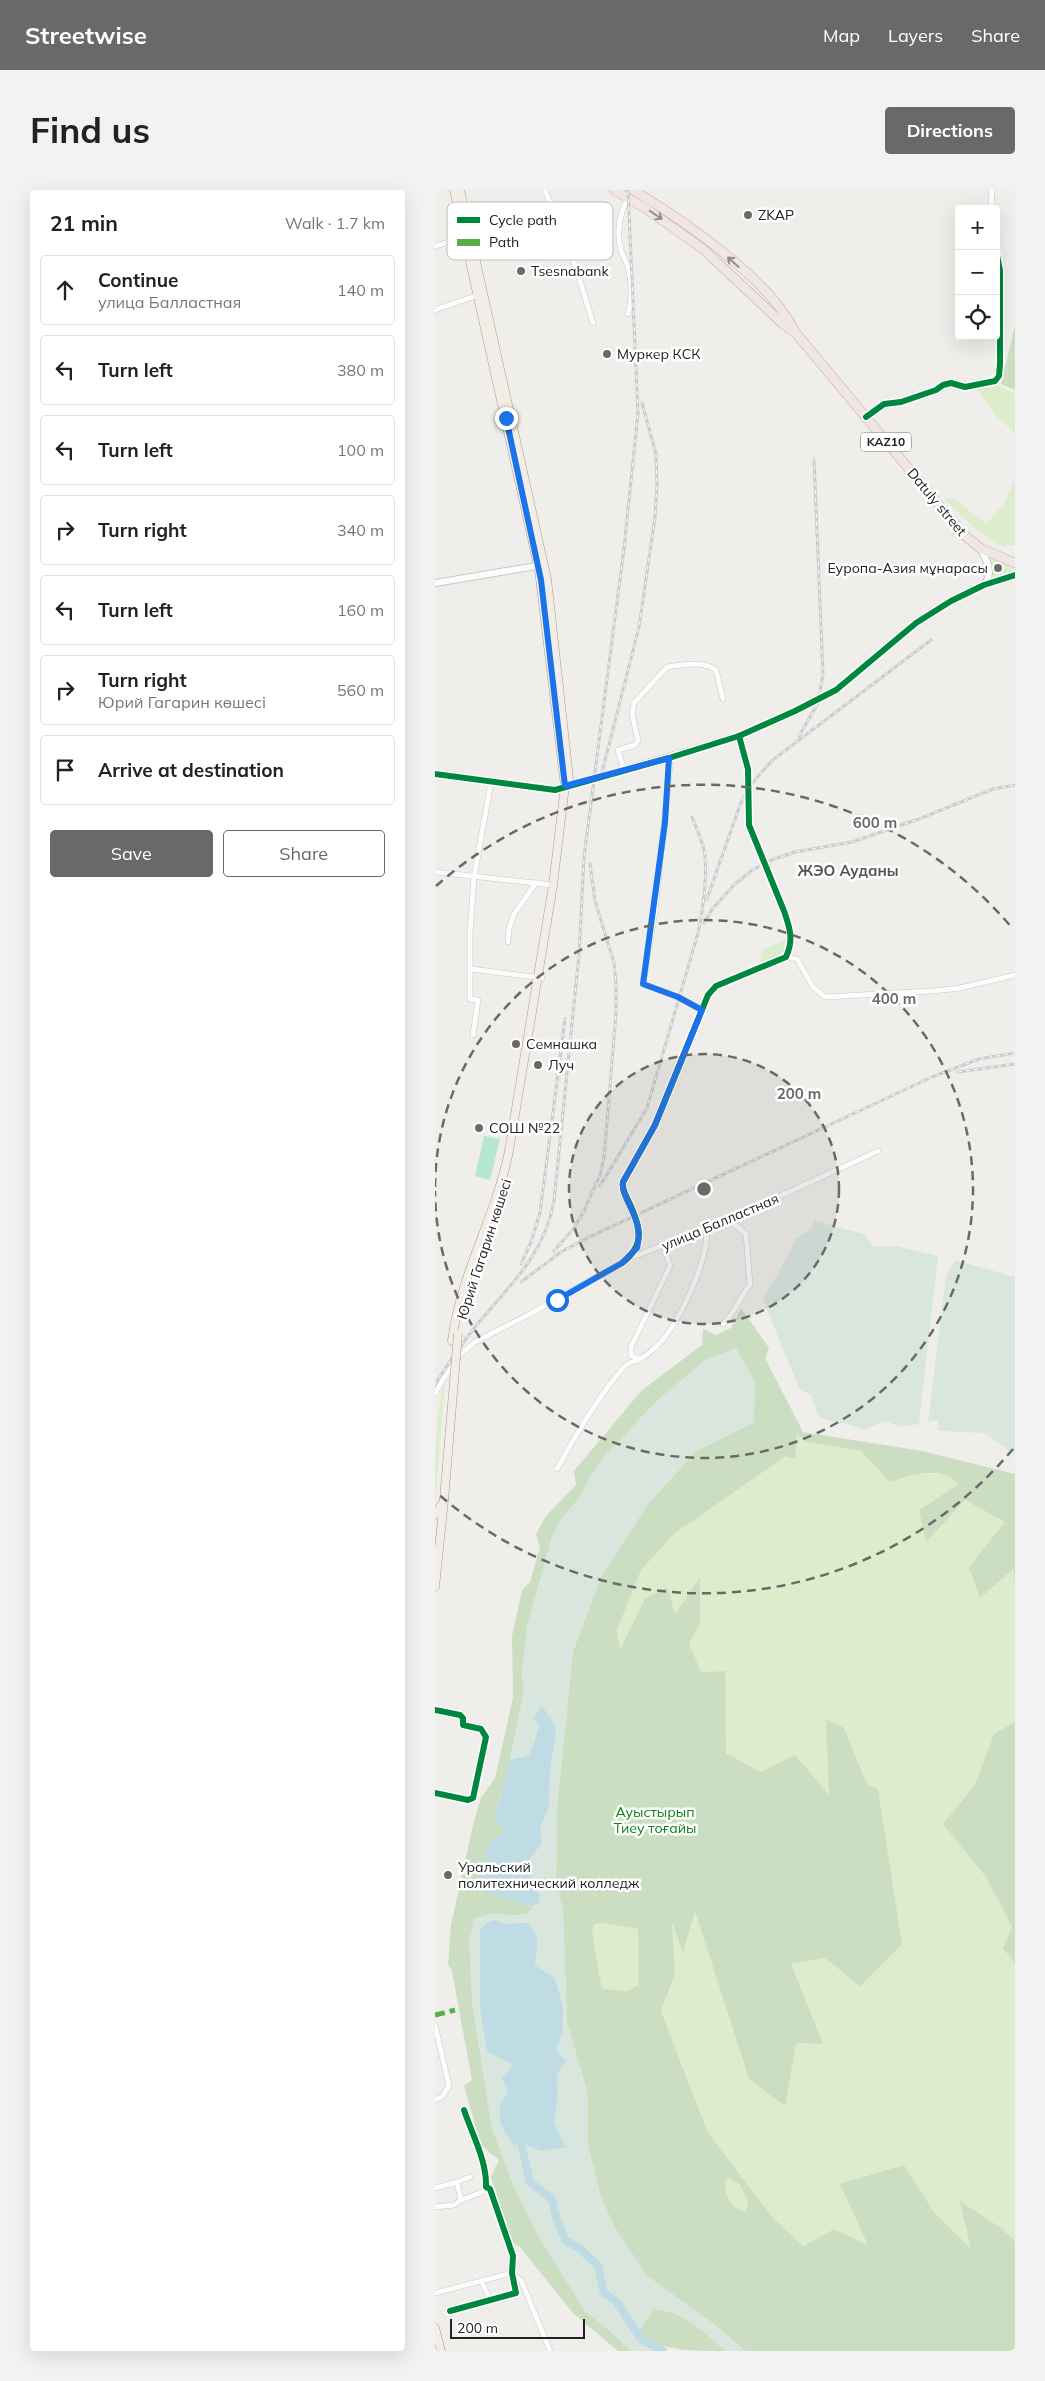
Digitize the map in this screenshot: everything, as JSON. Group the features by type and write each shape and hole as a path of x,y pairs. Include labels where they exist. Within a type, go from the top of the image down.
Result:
{"highway":[{"name":"Datuly street","path":"614,190 631,194 713,244 768,296 789,319 795,332 965,535 980,548 1015,563"},
{"name":"Datuly street","path":"631,194 703,249 783,324 795,332"},
{"path":"761,303 768,296"}],"main road":[{"name":"Юрий Гагарин көшесі","path":"453,190 457,202"},
{"name":"Юрий Гагарин көшесі","path":"471,260 541,565"},
{"name":"Юрий Гагарин көшесі","path":"444,1500 453,1341 460,1296 504,1175 539,978 568,786 541,565 472,260"},
{"name":"Юрий Гагарин көшесі","path":"444,1500 458,1334 464,1299 509,1177 568,786"},
{"path":"435,1515 444,1500"},
{"path":"435,1585 437,1540 444,1500"},
{"path":"435,2328 441,2351"}],"street":[{"path":"545,190 550,202"},
{"path":"991,205 992,190"},
{"path":"628,314 631,292 629,272 621,250 620,232 621,209 631,194"},
{"path":"573,260 593,323"},
{"path":"435,310 478,295"},
{"path":"865,417 884,404 901,402 937,390 943,385 951,384 965,387 995,381 999,376 1000,295"},
{"path":"980,548 989,570 987,581 984,585"},
{"path":"435,583 541,565"},
{"path":"435,774 555,790 739,736 789,714 836,690 916,623 951,600 984,585 1015,575"},
{"path":"624,770 618,750 635,745 638,740 632,714 634,703 667,667 703,664 709,666 716,670 723,699"},
{"path":"739,736 748,770 749,825 789,925 791,942 786,957"},
{"path":"669,758 665,822 643,984 678,997 702,1010"},
{"path":"473,1035 478,1000 470,999 470,933 474,877 491,782"},
{"path":"435,872 553,885"},
{"path":"508,942 509,929 514,914 536,883"},
{"path":"622,1263 637,1248 639,1233 636,1218 624,1191 623,1182 655,1125 708,995 716,986 786,957 797,959 813,987 825,997 836,998 960,988 1015,975"},
{"path":"471,969 539,978"},
{"name":"улица Балластная","path":"435,1394 461,1354 482,1338 528,1315 639,1253 664,1246 732,1218 878,1150"},
{"path":"723,1324 731,1318 743,1292 750,1285 745,1234 734,1224 732,1218"},
{"path":"557,1469 598,1399 625,1365 640,1359 659,1344 674,1325 683,1308 704,1255 707,1238 705,1228"},
{"path":"640,1359 631,1356 631,1347 670,1266 664,1246"},
{"path":"435,1710 457,1713 463,1718 463,1725 481,1729 486,1738 473,1798 470,1800 435,1793"},
{"path":"435,2026 449,2086 442,2097 435,2100"},
{"path":"450,2310 516,2293 512,2275 513,2256 490,2189 486,2187 482,2161 464,2110"},
{"path":"435,2188 470,2177"},
{"path":"457,2182 461,2200"},
{"path":"435,2207 454,2204 490,2189"},
{"path":"435,2294 481,2281 512,2275 521,2280 550,2351"},
{"path":"481,2281 489,2295 487,2302"}],"green space":[{"path":"1015,325 1015,390 1001,384"},
{"path":"994,383 1015,394 1015,433 996,416 977,389"},
{"path":"1015,480 1015,545 1000,546 974,527 944,498 954,499 986,524 1004,504"},
{"path":"989,557 1015,566 1015,571 993,578"},
{"path":"788,939 783,955 760,964 762,950"},
{"path":"484,1136 500,1139 490,1180 475,1176"},
{"name":"Ауыстырып Тиеу тоғайы","path":"741,1308 769,1348 765,1358 803,1432 922,1451 1015,1474 1015,1586 1013,1569 980,1598 969,1567 1005,1522 965,1500 926,1542 919,1510 959,1484 952,1478 935,1473 926,1473 890,1482 861,1451 807,1442 797,1434 795,1459 786,1456 674,1534 641,1570 617,1630 620,1650 645,1599 667,1587 675,1614 700,1577 700,1624 689,1643 701,1672 725,1671 726,1753 761,1772 795,1755 829,1795 826,1719 844,1728 867,1784 878,1789 902,1944 860,1986 825,1958 791,1964 823,2044 796,2043 785,2106 749,2079 695,1911 683,1953 672,1922 675,1974 661,2011 708,2133 774,2219 803,2246 834,2229 868,2245 840,2184 904,2165 934,2212 971,2249 960,2201 1001,2228 1015,2241 1015,2351 745,2351 715,2325 647,2276 615,2228 601,2198 588,2145 588,2095 567,2022 563,1910 556,1883 557,1807 573,1651 601,1577 647,1505 696,1451 754,1422 707,1359 657,1401 604,1457 590,1477 581,1496 562,1518 552,1537 527,1627 522,1673 524,1692 510,1760 495,1815 504,1832 519,1902 529,1907 534,1906 528,1914 510,1916 494,1913 472,2002 492,2128 515,2189 540,2238 585,2311 617,2337 630,2351 618,2351 573,2313 519,2246 511,2243 491,2177 499,2160 481,2145 464,2086 472,2080 452,1971 448,1965 451,1925 474,1821 481,1798 495,1778 513,1698 512,1636 522,1590 530,1582 540,1547 536,1534 546,1516 576,1485 574,1471 641,1391 702,1345 703,1329 716,1335 731,1328","holes":["602,1923 638,1929 639,1985 628,1991 602,1989 592,1933 594,1924","728,2177 740,2185 748,2202 745,2212 735,2207 729,2200 725,2181"]},
{"path":"445,1382 435,1502 437,1422"},
{"path":"797,1434 807,1442 861,1451 890,1482 918,1474 947,1474 959,1484 919,1510 965,1500 1006,1523 1015,1586 1015,1722 994,1734 975,1785 943,1824 986,1877 1012,1927 1003,1948 1015,1964 1015,2241 1001,2228 961,2202 971,2249 934,2212 903,2165 869,2245 834,2229 803,2246 774,2219 708,2133 661,2011 675,1974 672,1920 683,1952 695,1909 749,2079 796,2043 823,2044 791,1964 902,1944 878,1789 867,1784 844,1728 826,1720 830,1796 761,1772 725,1752 725,1671 701,1672 689,1643 700,1624 699,1578 674,1615 620,1651 617,1630 641,1570 674,1534 786,1456"},
{"path":"1015,1722 1015,1964 1003,1948 1012,1927 986,1877 943,1824 975,1785 994,1734"},
{"path":"602,1923 638,1929 639,1986 628,1991 602,1989 592,1933 594,1924"},
{"path":"729,2176 740,2185 748,2202 745,2212 735,2207 727,2196 724,2181"},
{"path":"654,2309 684,2318 726,2351 677,2349 665,2347 645,2339 637,2333"}],"shaded area":[{"path":"815,1221 864,1234 874,1247 896,1246 938,1256 919,1424 901,1427 885,1421 863,1430 851,1425 830,1421 818,1416 811,1395 800,1390 763,1300 790,1252 795,1239 810,1230"},
{"path":"955,1260 1015,1277 1015,1455 985,1433 939,1431 937,1420 928,1422 946,1276"},
{"path":"736,1348 755,1382 754,1422 696,1451 647,1505 601,1577 573,1650 557,1807 556,1883 563,1910 567,2022 588,2095 588,2145 601,2198 615,2228 647,2276 715,2325 745,2351 726,2351 702,2330 684,2318 654,2309 637,2333 642,2340 658,2351 630,2351 617,2337 585,2311 540,2238 515,2189 492,2128 472,2002 469,1942 474,1918 494,1913 510,1916 528,1914 538,1904 532,1887 530,1859 542,1843 540,1828 549,1806 550,1769 556,1734 542,1707 533,1718 539,1726 530,1755 510,1760 524,1692 522,1673 527,1627 552,1537 562,1518 581,1496 590,1477 604,1457 657,1401 707,1359","holes":["495,1920 538,1944 535,1965 555,1978 562,2034 556,2050 558,2095 554,2123 566,2146 541,2151 521,2143 508,2093 513,2065 480,2009 480,1930 487,1923"]}],"water":[{"path":"542,1706 554,1723 556,1734 550,1769 549,1806 540,1828 542,1843 530,1859 532,1887 540,1895 538,1904 530,1907 485,1892 479,1879 490,1841 504,1832 495,1816 510,1760 530,1755 539,1726 533,1718"},
{"path":"495,1920 504,1924 528,1923 537,1938 535,1965 555,1978 563,2008 562,2034 556,2050 566,2061 557,2074 558,2095 554,2123 566,2147 541,2151 521,2143 514,2145 502,2126 499,2113 500,2106 508,2093 502,2078 513,2065 487,2051 480,2009 480,1929 487,1923"}],"waterway":[{"path":"521,2143 530,2182 552,2199 565,2240 578,2247 598,2266 604,2293 616,2301 642,2340 663,2351"}],"railway":[{"path":"435,1385 467,1337 515,1281 535,1253 543,1237 554,1201 579,955 584,857 624,548 638,413 628,190"},
{"path":"600,780 639,627 655,517 657,487 656,454 642,403"},
{"path":"799,736 818,703 823,674 814,460"},
{"path":"707,899 740,805 759,775 774,759 931,640"},
{"path":"704,923 713,908 735,884 751,871 771,860 795,852 852,842 919,819 993,789 1015,785"},
{"path":"600,1186 647,1108 698,933 703,901 705,855 692,817"},
{"path":"582,1215 600,1175 604,1158 616,1014 614,963 595,901 590,864"},
{"path":"521,1264 531,1242 540,1213 565,1019"},
{"path":"521,1282 561,1252 587,1238 932,1077 979,1059 1015,1053"},
{"path":"958,1072 1015,1064"},
{"path":"554,1251 574,1228 585,1209"}],"marked path":[{"path":"435,2015 455,2010"}],"cycle path":[{"path":"866,417 884,404 901,402 936,390 943,385 951,383 965,387 995,381 999,376 1000,364 1000,295"},
{"path":"435,774 555,790 739,736 836,690 916,623 951,601 984,585 1015,575"},
{"path":"622,1263 635,1249 639,1234 636,1218 624,1191 623,1182 655,1125 708,995 716,986 786,957 790,945 790,934 786,917 749,825 748,769 739,736"},
{"path":"435,1710 460,1715 463,1718 463,1725 481,1729 486,1737 473,1798 468,1800 435,1793"},
{"path":"450,2311 516,2293 512,2273 513,2256 490,2189 486,2187 482,2158 464,2110"}],"place":[{"name":"ZKAP","path":"748,215"},
{"name":"Tsesnabank","path":"521,271"},
{"name":"Муркер КСК","path":"607,354"},
{"name":"Еуропа-Азия мұнарасы","path":"998,568"},
{"name":"Семнашка","path":"516,1044"},
{"name":"Луч","path":"538,1065"},
{"name":"СОШ №22","path":"479,1128"},
{"name":"Уральский политехнический колледж","path":"448,1875"}],"district":[{"name":"ЖЭО Ауданы","path":"848,871"}],"route":[{"path":"506,418 541,580 565,786 669,758 665,822 655,912 643,984 678,997 702,1010 687,1051 655,1125 623,1182 622,1186 638,1225 639,1242 637,1248 622,1263 557,1300"}]}
